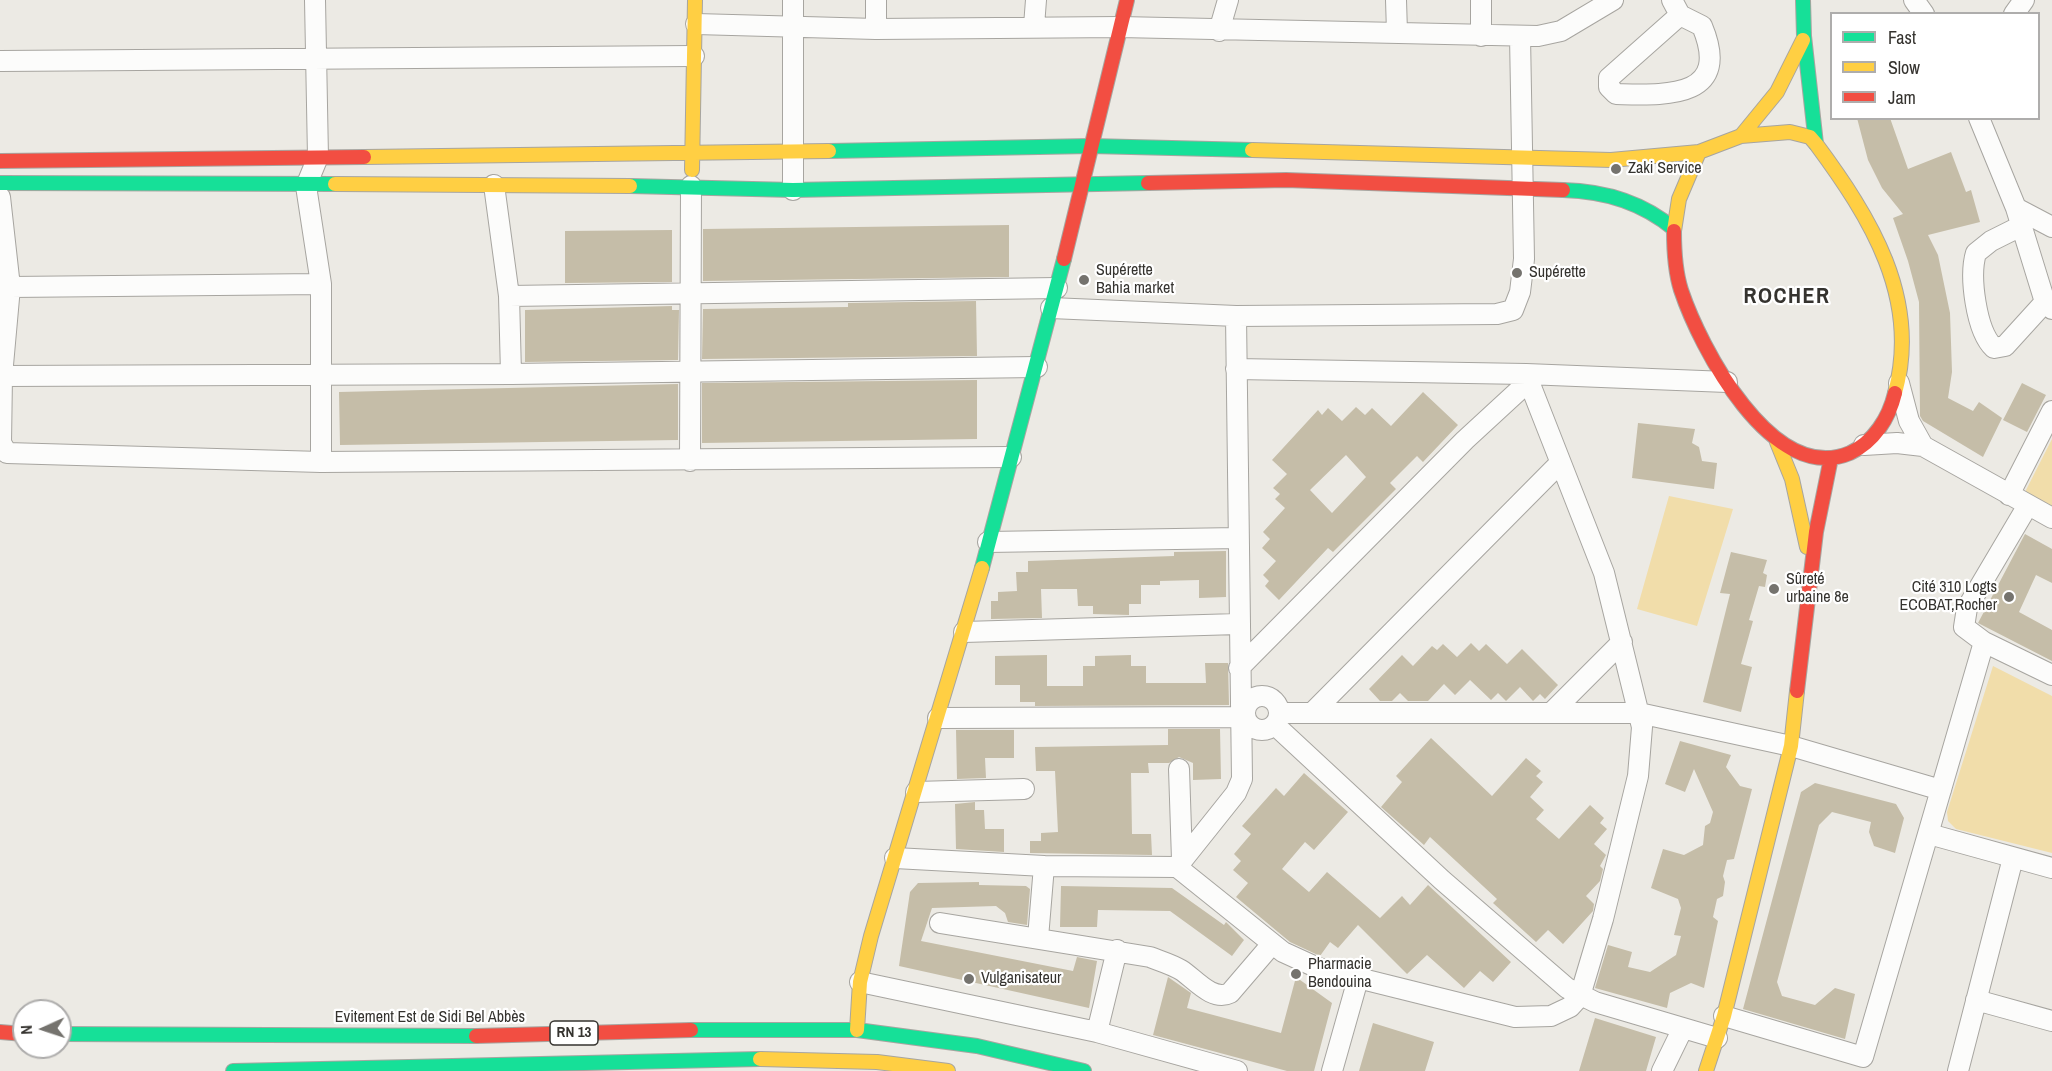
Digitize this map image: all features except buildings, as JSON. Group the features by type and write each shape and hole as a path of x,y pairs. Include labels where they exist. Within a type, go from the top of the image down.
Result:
{"main road":[{"path":"690,186 693,153 695,0"},
{"path":"857,1030 860,982 882,894 916,792 964,632 1037,367 1127,0"},
{"path":"1803,0 1804,36 1816,144"},
{"path":"1741,136 1771,104 1790,72 1804,36"},
{"path":"0,161 794,152 1091,146 1523,156 1577,160 1653,159 1699,152 1741,136 1790,132 1810,137 1816,144 1857,201 1876,233 1891,276 1902,324 1902,357 1899,383 1890,410 1878,430 1864,445 1847,454 1831,458 1802,454 1777,442"},
{"path":"1699,152 1677,209 1674,229 1676,264 1683,295 1727,382 1777,442 1797,496 1811,571"},
{"path":"0,183 690,186 793,190 1286,180 1591,191 1614,197 1652,212 1674,229"},
{"path":"1706,1071 1724,1017 1791,746 1799,696 1811,571 1831,458"},
{"name":"Evitement Est de Sidi Bel Abbès","path":"72,1034 441,1037 677,1030 857,1030 977,1046 1084,1071"},
{"name":"RN 13","path":"233,1071 900,1064 948,1071"}],"street":[{"path":"315,0 318,157 306,186 321,284 321,462"},
{"path":"793,190 794,0"},
{"path":"876,0 876,29"},
{"path":"1034,26 1036,0"},
{"path":"1219,31 1228,0"},
{"path":"1396,0 1397,32"},
{"path":"1480,36 1481,0"},
{"path":"696,24 876,29 1120,27 1520,36 1561,31 1584,10 1613,0"},
{"path":"1676,8 1702,26 1709,42 1710,63 1701,80 1684,92 1668,95 1616,94 1609,87 1610,78 1676,8"},
{"path":"1051,308 1236,316 1497,314 1513,310 1520,292 1524,259 1525,188 1520,36"},
{"path":"0,61 694,56"},
{"path":"1980,120 2019,217 2049,306 2005,346 1994,348 1984,336 1974,285 1976,253 2019,217"},
{"path":"494,186 509,296 511,374"},
{"path":"690,186 688,293 690,461"},
{"path":"0,197 10,287 2,376 1,443 7,453 321,462 1011,458"},
{"path":"2019,217 2052,227"},
{"path":"10,287 321,284"},
{"path":"509,296 1057,288"},
{"path":"1179,864 1240,786 1242,771 1236,316"},
{"path":"2,376 511,374 1037,367"},
{"path":"1236,369 1727,382"},
{"path":"895,858 1044,867 1179,864 1272,944 1294,960 1358,979 1515,1017 1539,1018 1560,1013 1570,1007 1580,996 1603,919 1638,776 1641,751 1640,713 1604,573 1527,378"},
{"path":"1239,668 1527,378"},
{"path":"1899,383 1909,421 1923,446"},
{"path":"2009,495 2052,411"},
{"path":"1864,445 1897,443 1923,446 2052,518"},
{"path":"1312,713 1560,463"},
{"path":"2028,505 1967,609 1964,627 1984,642 2052,675"},
{"path":"988,542 1238,538"},
{"path":"964,632 1239,624"},
{"path":"1553,711 1622,642"},
{"path":"1724,1017 1861,1064 1984,642"},
{"path":"1243,717 1250,701 1260,696 1271,699 1277,719 1517,947 1580,996 1717,1038"},
{"path":"1243,717 1257,730 1264,731 1277,719 1312,713 1553,711 1640,713 1791,746 1941,790"},
{"path":"938,718 1243,717"},
{"path":"1179,769 1179,864"},
{"path":"916,792 1024,789"},
{"path":"1929,834 2052,868"},
{"path":"1958,1071 2013,858"},
{"path":"1038,938 1044,867"},
{"path":"940,923 1117,950 1169,964 1211,992 1221,996 1230,993 1272,944"},
{"path":"1097,1032 1117,950"},
{"path":"1332,1071 1358,979"},
{"path":"860,982 1097,1032 1237,1071"},
{"path":"1976,1000 2052,1021"},
{"path":"1662,1071 1683,1028"}],"shaded area":[{"path":"2052,439 2052,506 2025,492"},
{"path":"1669,496 1733,509 1697,626 1637,609"},
{"path":"1993,666 2052,696 2052,853 1956,829 1948,821 1947,812"}],"traffic: fast":[{"path":"1803,0 1804,36 1816,144"},
{"path":"829,151 1091,146 1252,150"},
{"path":"0,183 335,184"},
{"path":"630,186 793,190 1148,183"},
{"path":"1563,190 1593,193 1622,200 1649,212 1674,229"},
{"path":"982,568 1064,259"},
{"path":"691,1030 857,1030 977,1046 1084,1071"},
{"path":"72,1034 476,1036"},
{"path":"233,1071 760,1059"}],"traffic: slow":[{"path":"692,170 695,0"},
{"path":"1741,136 1777,92 1803,40"},
{"path":"1790,132 1810,137 1816,144 1855,200 1886,260 1896,292 1901,324 1901,358 1895,393"},
{"path":"1674,231 1679,199 1699,152 1741,136 1790,132"},
{"path":"1252,150 1611,160 1699,152"},
{"path":"364,157 829,151"},
{"path":"335,184 630,186"},
{"path":"1777,442 1792,479 1807,547"},
{"path":"857,1030 860,982 871,936 982,568"},
{"path":"1706,1071 1724,1016 1791,746 1797,691"},
{"path":"760,1059 877,1062 948,1071"}],"traffic: jam":[{"path":"1064,259 1127,0"},
{"path":"0,161 364,157"},
{"path":"1148,183 1286,180 1563,190"},
{"path":"1674,231 1677,276 1704,344 1743,405 1767,431 1793,449 1821,458 1850,453 1873,436 1889,411 1895,393"},
{"path":"1797,691 1816,532 1831,458"},
{"path":"476,1036 691,1030"},
{"path":"0,1032 12,1033"}],"place":[{"name":"Zaki Service","path":"1616,169"},
{"name":"Supérette","path":"1517,273"},
{"name":"Supérette Bahia market","path":"1084,280"},
{"name":"Sûreté urbaine 8e","path":"1774,589"},
{"name":"Cité 310 Logts ECOBAT,Rocher","path":"2009,597"},
{"name":"Pharmacie Bendouina","path":"1296,974"},
{"name":"Vulganisateur","path":"969,979"}],"district":[{"name":"ROCHER","path":"1787,297"}]}
